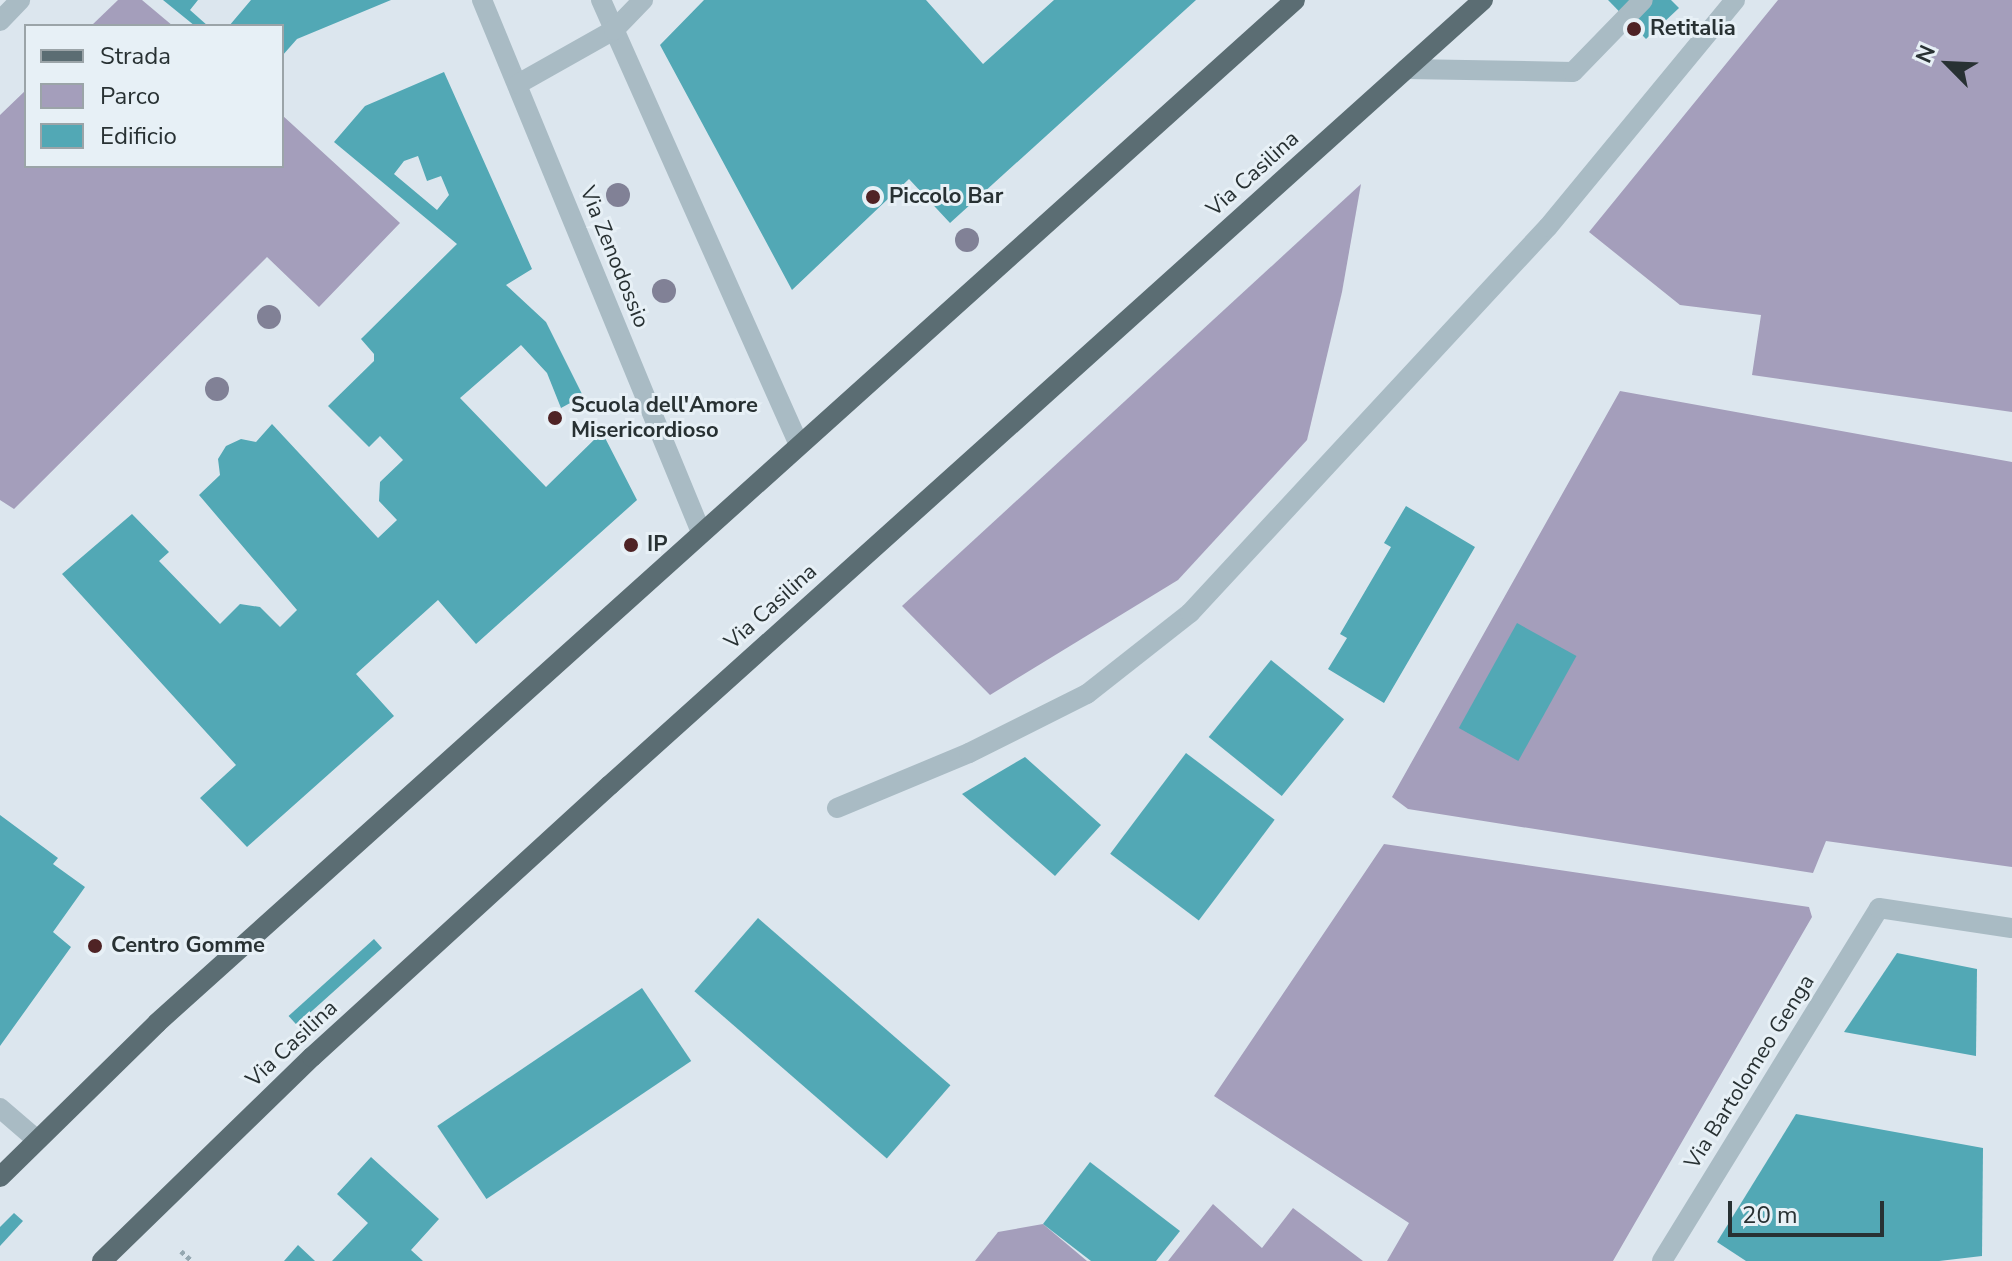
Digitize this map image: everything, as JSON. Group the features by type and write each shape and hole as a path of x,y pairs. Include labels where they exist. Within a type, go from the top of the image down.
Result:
{"main road":[{"path":"0,1177 123,1054 1295,0"},
{"name":"Via Casilina","path":"102,1261 323,1047 1483,0"}],"street":[{"path":"0,21 20,0"},
{"name":"Via Zenodossio","path":"482,0 701,532"},
{"path":"601,0 799,445"},
{"path":"518,84 614,30 643,0"},
{"path":"1406,69 1573,72 1643,0"},
{"path":"837,808 969,753 1087,694 1190,613 1548,227 1735,0"},
{"name":"Via Bartolomeo Genga","path":"1662,1261 1879,908 2012,928"},
{"path":"0,1108 36,1139"}],"path":[{"path":"181,1251 192,1261"}],"green space":[{"path":"118,0 142,0 171,24 93,24"},
{"path":"1778,0 2012,0 2012,412 1752,375 1761,315 1680,305 1589,232"},
{"path":"24,92 24,168 284,168 284,117 400,223 319,307 267,257 14,509 0,500 0,115"},
{"path":"1361,184 1342,292 1307,440 1178,580 990,695 902,606"},
{"path":"1620,391 2012,462 2012,867 1826,841 1813,873 1408,809 1392,797"},
{"path":"1384,844 1809,907 1812,917 1613,1261 1387,1261 1409,1223 1214,1096"},
{"path":"1213,1204 1262,1248 1293,1208 1363,1261 1168,1261"},
{"path":"1043,1224 1087,1261 975,1261 998,1232"}],"building":[{"path":"163,0 198,0 190,10 206,24 193,24"},
{"path":"251,0 391,0 297,39 284,54 284,24 231,24"},
{"path":"704,0 926,0 983,64 1054,0 1196,0 950,223 909,179 792,290 660,45"},
{"path":"1608,0 1671,0 1679,8 1646,39"},
{"path":"444,72 532,269 506,285 546,322 583,396 561,408 547,373 521,345 460,398 546,487 602,432 637,500 476,644 438,600 356,674 394,716 247,847 200,798 236,765 62,574 132,514 169,552 159,561 220,624 240,604 260,607 280,627 297,610 199,495 220,475 218,459 226,446 241,439 256,442 272,424 378,538 397,520 379,501 380,482 403,460 380,436 369,447 328,406 374,361 374,354 361,339 457,244 334,142 365,106","holes":["418,156 427,181 441,176 449,195 437,210 394,174 404,161"]},
{"path":"1406,506 1475,547 1384,703 1328,669 1347,638 1340,634 1391,547 1384,543"},
{"path":"1517,623 1576,656 1518,761 1459,728"},
{"path":"1271,660 1344,719 1282,796 1209,737"},
{"path":"1186,753 1275,820 1199,920 1110,854"},
{"path":"1025,757 1101,825 1055,876 962,794"},
{"path":"0,815 58,858 53,864 85,887 53,932 71,947 0,1046"},
{"path":"758,918 950,1085 887,1159 694,991"},
{"path":"374,939 382,948 297,1025 289,1016"},
{"path":"1897,953 1977,969 1976,1056 1844,1032"},
{"path":"642,988 691,1061 486,1199 437,1126"},
{"path":"1796,1114 1983,1148 1982,1256 1939,1261 1746,1261 1717,1242"},
{"path":"371,1157 439,1219 411,1250 423,1261 332,1261 368,1223 337,1194"},
{"path":"1090,1162 1180,1231 1156,1261 1091,1261 1043,1224"},
{"path":"14,1213 23,1221 0,1246 0,1227"},
{"path":"298,1245 315,1261 284,1261"}],"place":[{"name":"Retitalia","path":"1634,29"},
{"name":"Piccolo Bar","path":"873,197"},
{"name":"Scuola dell'Amore Misericordioso","path":"555,418"},
{"name":"IP","path":"631,545"},
{"name":"Centro Gomme","path":"95,946"}]}
